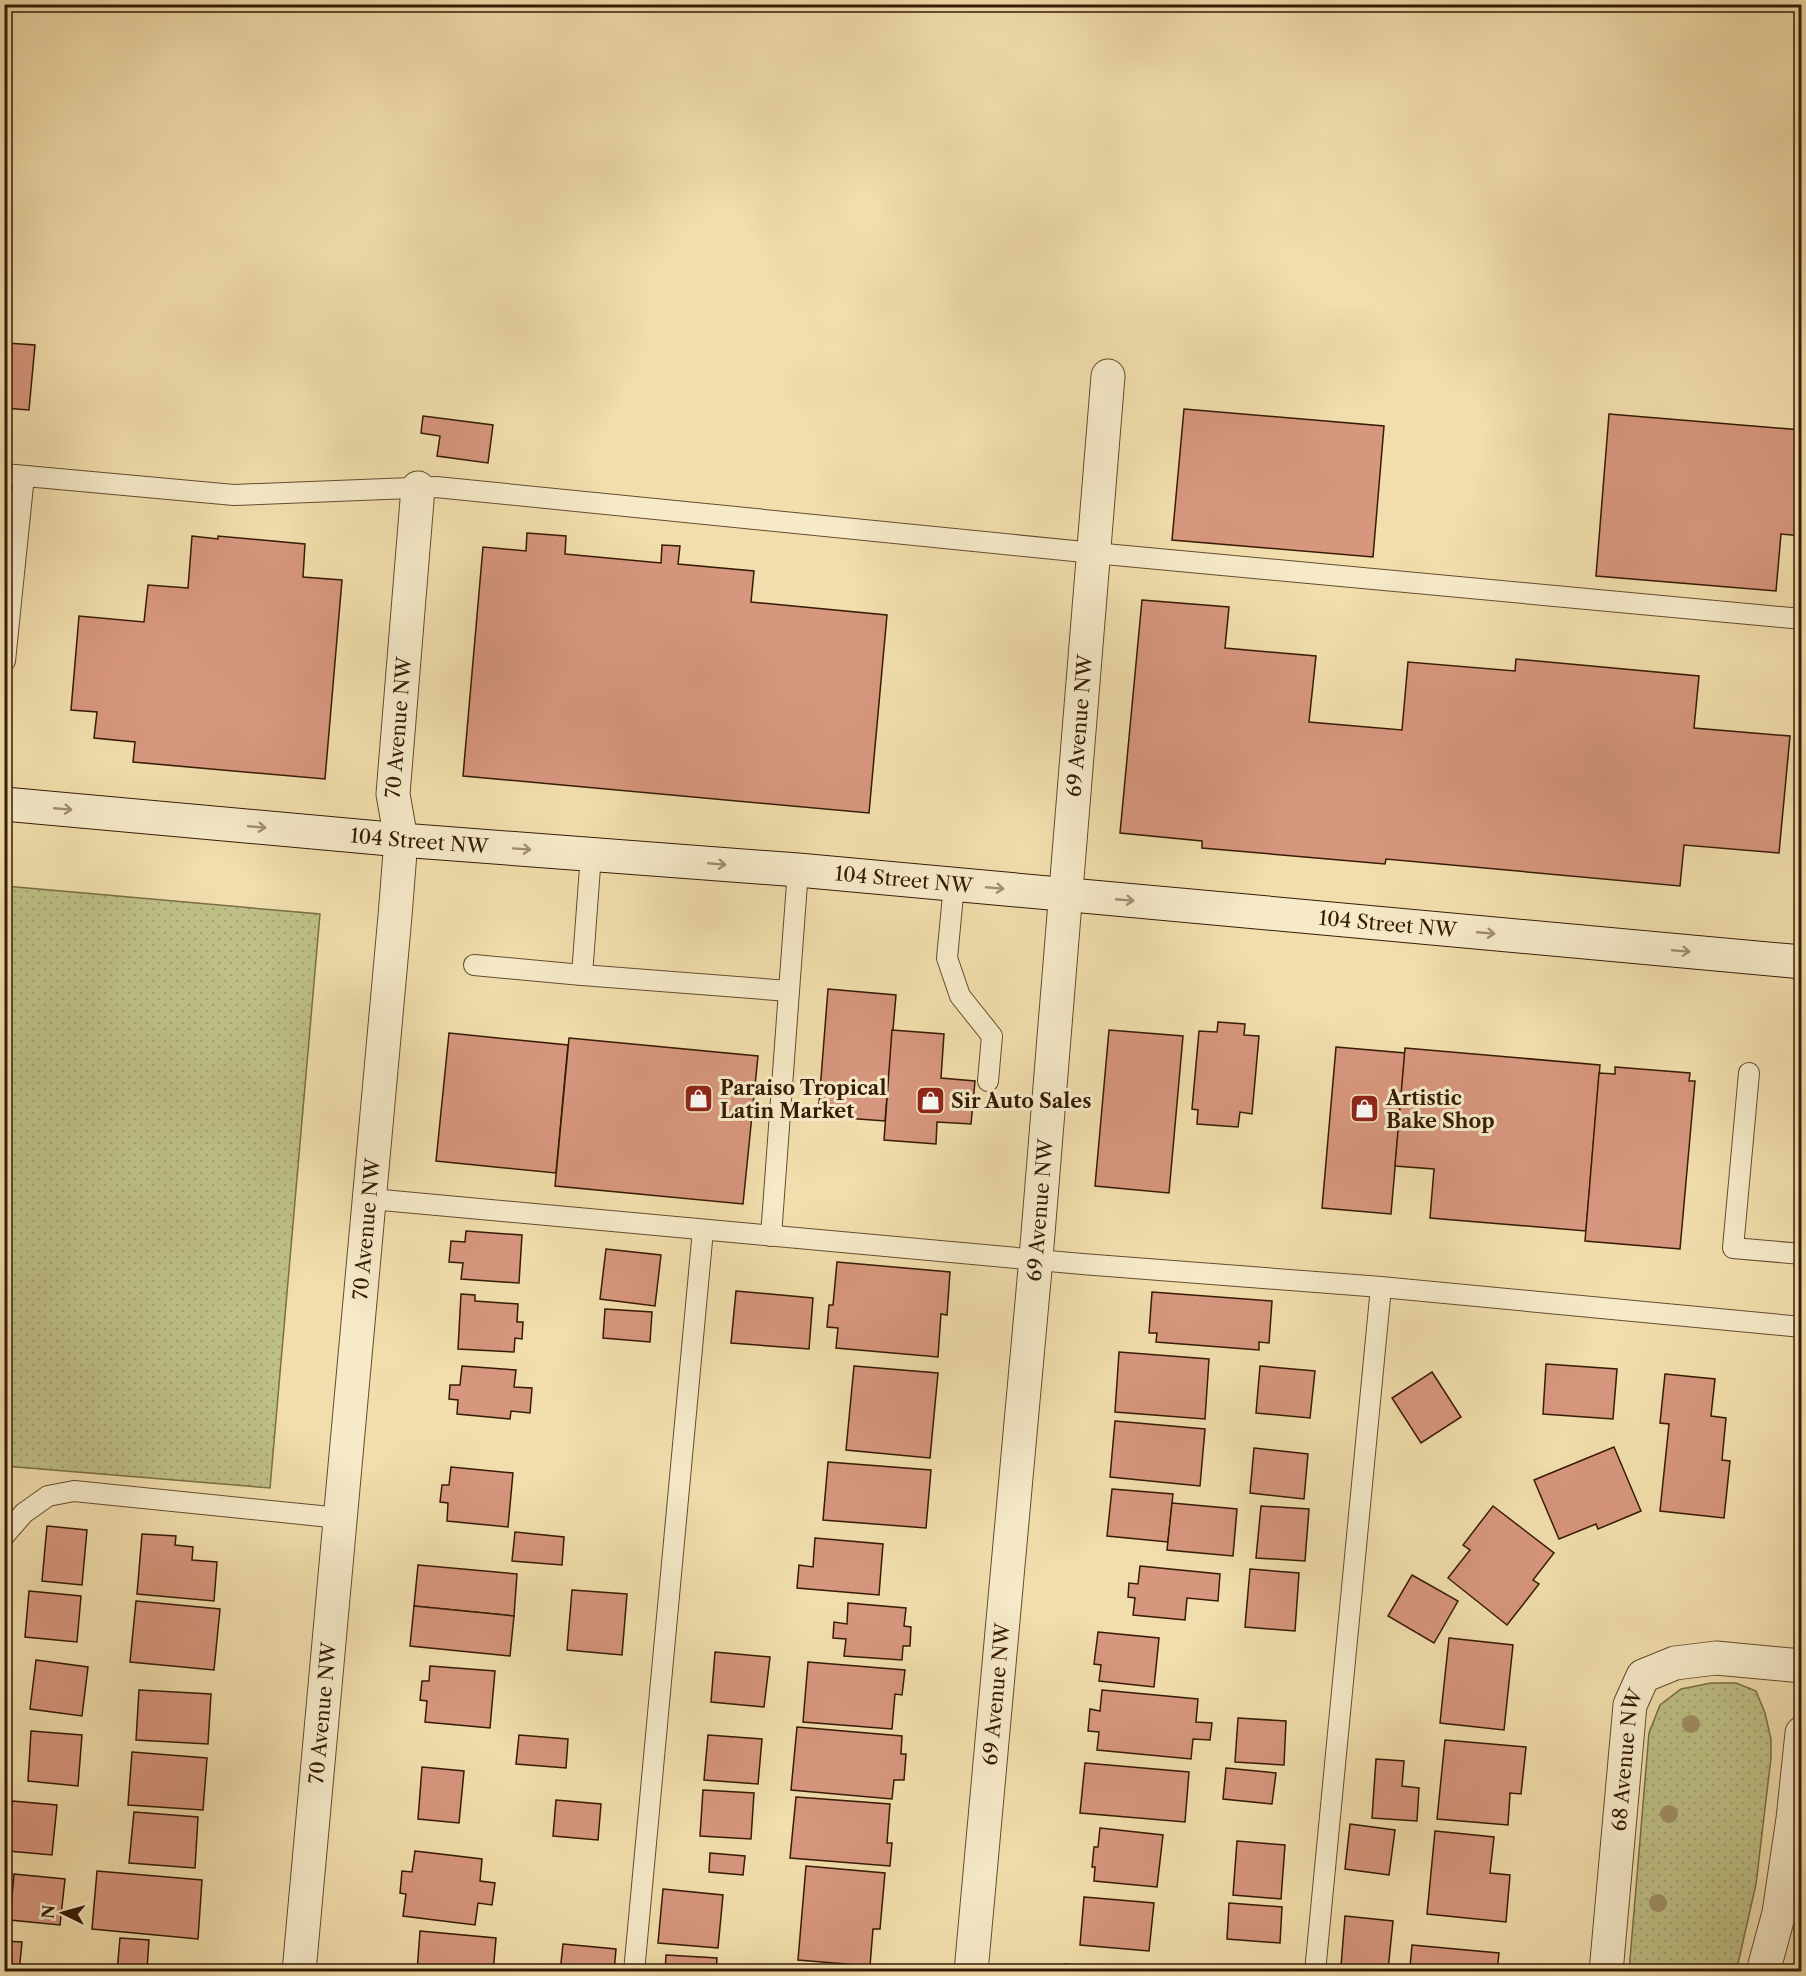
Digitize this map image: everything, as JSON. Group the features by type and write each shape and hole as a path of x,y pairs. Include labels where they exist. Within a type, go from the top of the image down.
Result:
{"street":[{"name":"69 Avenue NW","path":"971,1971 1067,894 1108,376"},
{"name":"70 Avenue NW","path":"299,1971 401,840 393,794 418,488"},
{"name":"104 Street NW","path":"4,804 401,840 798,870 1802,962"},
{"name":"68 Avenue NW","path":"1606,1971 1630,1705 1643,1676 1675,1663 1716,1658 1802,1666"},
{"path":"1763,1971 1779,1913 1793,1819 1802,1733"}],"lane":[{"path":"4,474 234,495 436,487 1094,553 1802,619"},
{"path":"5,662 10,562 24,476"},
{"path":"582,975 591,854"},
{"path":"771,1236 798,870"},
{"path":"954,885 947,958 960,996 992,1035 988,1081"},
{"path":"474,965 789,991"},
{"path":"1749,1073 1733,1248 1802,1254"},
{"path":"370,1199 1082,1264 1382,1287 1802,1327"},
{"path":"633,1971 703,1230"},
{"path":"1315,1971 1382,1287"},
{"path":"4,1536 24,1513 48,1496 74,1491 340,1518"}],"green space":[{"path":"5,886 320,914 270,1488 5,1466"},
{"path":"1711,1683 1736,1683 1756,1691 1765,1713 1771,1739 1771,1758 1756,1884 1736,1972 1629,1971 1649,1733 1660,1705 1681,1689"}],"building":[{"path":"7,343 35,345 29,410 4,408"},
{"path":"1184,409 1384,426 1373,557 1172,540"},
{"path":"1609,414 1802,430 1802,536 1781,534 1776,591 1596,576"},
{"path":"423,416 493,425 488,463 437,456 440,436 421,433"},
{"path":"527,533 566,536 565,554 661,563 662,545 680,546 678,564 754,571 751,602 887,615 869,813 463,776 483,547 526,551"},
{"path":"192,536 218,539 218,536 305,544 303,577 342,580 325,779 133,762 135,742 94,738 97,712 71,710 79,616 144,622 148,585 188,588"},
{"path":"1142,600 1229,607 1225,648 1316,656 1309,722 1402,730 1408,662 1515,671 1516,659 1699,676 1694,728 1790,736 1779,853 1684,845 1680,886 1386,859 1385,864 1202,848 1202,841 1120,833"},
{"path":"828,989 896,995 885,1121 818,1116"},
{"path":"1218,1022 1245,1024 1244,1035 1259,1036 1252,1114 1240,1112 1238,1127 1197,1124 1198,1110 1192,1109 1199,1031 1217,1032"},
{"name":"Sir Auto Sales","path":"892,1030 944,1034 941,1078 975,1081 971,1124 937,1122 936,1144 884,1140"},
{"path":"1109,1030 1183,1036 1169,1193 1095,1186"},
{"path":"449,1033 568,1045 556,1173 436,1161"},
{"path":"569,1038 758,1056 743,1204 555,1186"},
{"name":"Artistic Bake Shop","path":"1336,1047 1405,1053 1391,1214 1322,1208"},
{"path":"1405,1048 1600,1065 1586,1231 1430,1218 1434,1169 1395,1166"},
{"path":"1615,1067 1690,1073 1689,1081 1695,1081 1680,1249 1585,1241 1599,1073 1615,1074"},
{"path":"466,1231 522,1235 519,1283 461,1279 463,1263 449,1262 451,1241 465,1242"},
{"path":"606,1249 661,1255 655,1306 600,1299"},
{"path":"837,1262 950,1272 947,1315 941,1314 938,1357 836,1348 838,1328 827,1327 829,1305 833,1305"},
{"path":"736,1291 813,1298 809,1349 731,1343"},
{"path":"1152,1292 1272,1301 1269,1343 1259,1342 1259,1350 1156,1342 1157,1333 1149,1333"},
{"path":"461,1294 475,1295 475,1301 518,1304 517,1322 523,1322 522,1339 515,1338 514,1352 458,1349"},
{"path":"605,1309 652,1312 650,1342 603,1338"},
{"path":"1119,1352 1209,1359 1205,1419 1115,1412"},
{"path":"1546,1364 1617,1369 1613,1419 1543,1414"},
{"path":"462,1366 516,1370 514,1387 532,1388 530,1413 511,1411 510,1419 457,1414 458,1400 449,1399 450,1385 460,1385"},
{"path":"854,1366 938,1373 930,1458 846,1450"},
{"path":"1260,1366 1315,1371 1310,1418 1256,1413"},
{"path":"1432,1372 1461,1417 1421,1443 1392,1398"},
{"path":"1665,1374 1715,1379 1711,1416 1726,1418 1722,1460 1730,1461 1724,1518 1660,1511 1669,1424 1660,1423"},
{"path":"1115,1421 1205,1429 1200,1486 1110,1477"},
{"path":"1614,1447 1641,1511 1598,1529 1596,1524 1559,1539 1534,1480"},
{"path":"1254,1448 1308,1454 1304,1499 1250,1493"},
{"path":"828,1462 931,1470 926,1528 823,1520"},
{"path":"451,1467 513,1473 508,1527 447,1521 448,1503 440,1502 442,1485 449,1485"},
{"path":"1112,1489 1173,1494 1168,1542 1107,1536"},
{"path":"1172,1503 1237,1509 1233,1556 1167,1550"},
{"path":"1261,1506 1309,1509 1305,1561 1256,1558"},
{"path":"1493,1506 1554,1553 1533,1580 1539,1584 1507,1625 1448,1578 1470,1550 1463,1545"},
{"path":"47,1526 87,1530 82,1585 42,1581"},
{"path":"515,1532 564,1537 562,1565 512,1561"},
{"path":"142,1534 176,1536 175,1545 193,1547 192,1560 217,1562 214,1601 137,1594"},
{"path":"815,1538 883,1544 879,1595 797,1588 799,1565 813,1567"},
{"path":"418,1565 517,1574 514,1616 414,1606"},
{"path":"1140,1566 1220,1574 1218,1601 1187,1598 1185,1620 1133,1615 1135,1598 1128,1597 1129,1583 1138,1584"},
{"path":"1250,1569 1299,1573 1295,1631 1245,1627"},
{"path":"1412,1575 1458,1601 1434,1643 1388,1616"},
{"path":"572,1590 627,1594 622,1655 567,1650"},
{"path":"29,1591 81,1596 77,1642 25,1637"},
{"path":"136,1601 220,1609 214,1670 130,1662"},
{"path":"848,1603 906,1608 904,1626 911,1627 910,1646 903,1646 902,1660 844,1656 846,1639 833,1638 834,1622 847,1624"},
{"path":"414,1606 514,1616 510,1656 410,1646"},
{"path":"1098,1632 1159,1638 1154,1687 1099,1681 1101,1665 1094,1664"},
{"path":"1449,1638 1513,1645 1504,1730 1440,1723"},
{"path":"715,1652 770,1657 764,1707 711,1702"},
{"path":"36,1660 88,1667 82,1716 30,1709"},
{"path":"808,1662 905,1670 902,1695 895,1694 892,1729 803,1722"},
{"path":"430,1666 495,1671 490,1728 425,1722 427,1701 420,1700 422,1681 429,1681"},
{"path":"139,1690 211,1694 208,1744 136,1740"},
{"path":"1102,1690 1198,1699 1196,1722 1212,1723 1210,1740 1193,1739 1191,1759 1097,1750 1099,1732 1088,1731 1090,1709 1100,1711"},
{"path":"1238,1718 1286,1721 1284,1765 1235,1762"},
{"path":"797,1727 902,1736 901,1754 906,1754 904,1780 894,1780 892,1799 791,1790"},
{"path":"31,1731 82,1735 78,1786 28,1781"},
{"path":"519,1735 568,1739 566,1768 516,1764"},
{"path":"708,1735 762,1739 758,1784 704,1780"},
{"path":"1445,1740 1526,1747 1521,1794 1510,1793 1508,1825 1437,1819"},
{"path":"132,1752 207,1758 203,1810 128,1805"},
{"path":"1376,1759 1404,1761 1402,1786 1419,1788 1417,1821 1372,1818"},
{"path":"1085,1763 1189,1772 1185,1822 1080,1813"},
{"path":"422,1767 464,1771 459,1823 418,1819"},
{"path":"1226,1768 1276,1773 1272,1804 1223,1799"},
{"path":"703,1790 754,1793 751,1839 700,1836"},
{"path":"796,1797 890,1804 887,1843 892,1843 890,1866 790,1858"},
{"path":"556,1800 601,1804 598,1840 553,1836"},
{"path":"12,1801 57,1805 52,1855 8,1851"},
{"path":"134,1812 198,1817 195,1868 129,1863"},
{"path":"1350,1824 1395,1830 1389,1875 1345,1869"},
{"path":"1100,1828 1163,1835 1157,1887 1094,1881 1095,1867 1092,1867 1094,1847 1098,1847"},
{"path":"1435,1831 1494,1837 1490,1873 1510,1875 1506,1922 1427,1914"},
{"path":"1237,1841 1285,1845 1281,1899 1233,1895"},
{"path":"415,1851 482,1859 480,1881 495,1883 492,1905 478,1903 475,1925 403,1916 406,1894 400,1893 402,1871 412,1872"},
{"path":"710,1853 745,1856 743,1875 709,1872"},
{"path":"806,1866 885,1873 880,1929 873,1929 870,1966 798,1960"},
{"path":"97,1871 202,1880 198,1939 92,1929"},
{"path":"14,1874 65,1879 60,1925 10,1920"},
{"path":"663,1889 723,1895 718,1948 658,1943"},
{"path":"1084,1897 1154,1903 1149,1951 1080,1945"},
{"path":"1229,1903 1282,1907 1280,1943 1227,1939"},
{"path":"1345,1916 1393,1921 1388,1970 1341,1966"},
{"path":"420,1931 496,1938 493,1972 417,1972"},
{"path":"120,1938 149,1940 147,1969 182,1972 117,1972"},
{"path":"4,1941 22,1942 19,1972 4,1972"},
{"path":"563,1944 616,1949 614,1972 560,1972"},
{"path":"1412,1945 1499,1953 1497,1972 1390,1972 1390,1966 1410,1967"},
{"path":"666,1955 717,1958 716,1972 665,1972"},
{"path":"1064,1964 1141,1972 1063,1972"}],"place":[{"name":"Paraiso Tropical Latin Market","path":"699,1099"},
{"name":"Sir Auto Sales","path":"930,1101"},
{"name":"Artistic Bake Shop","path":"1365,1109"}]}
